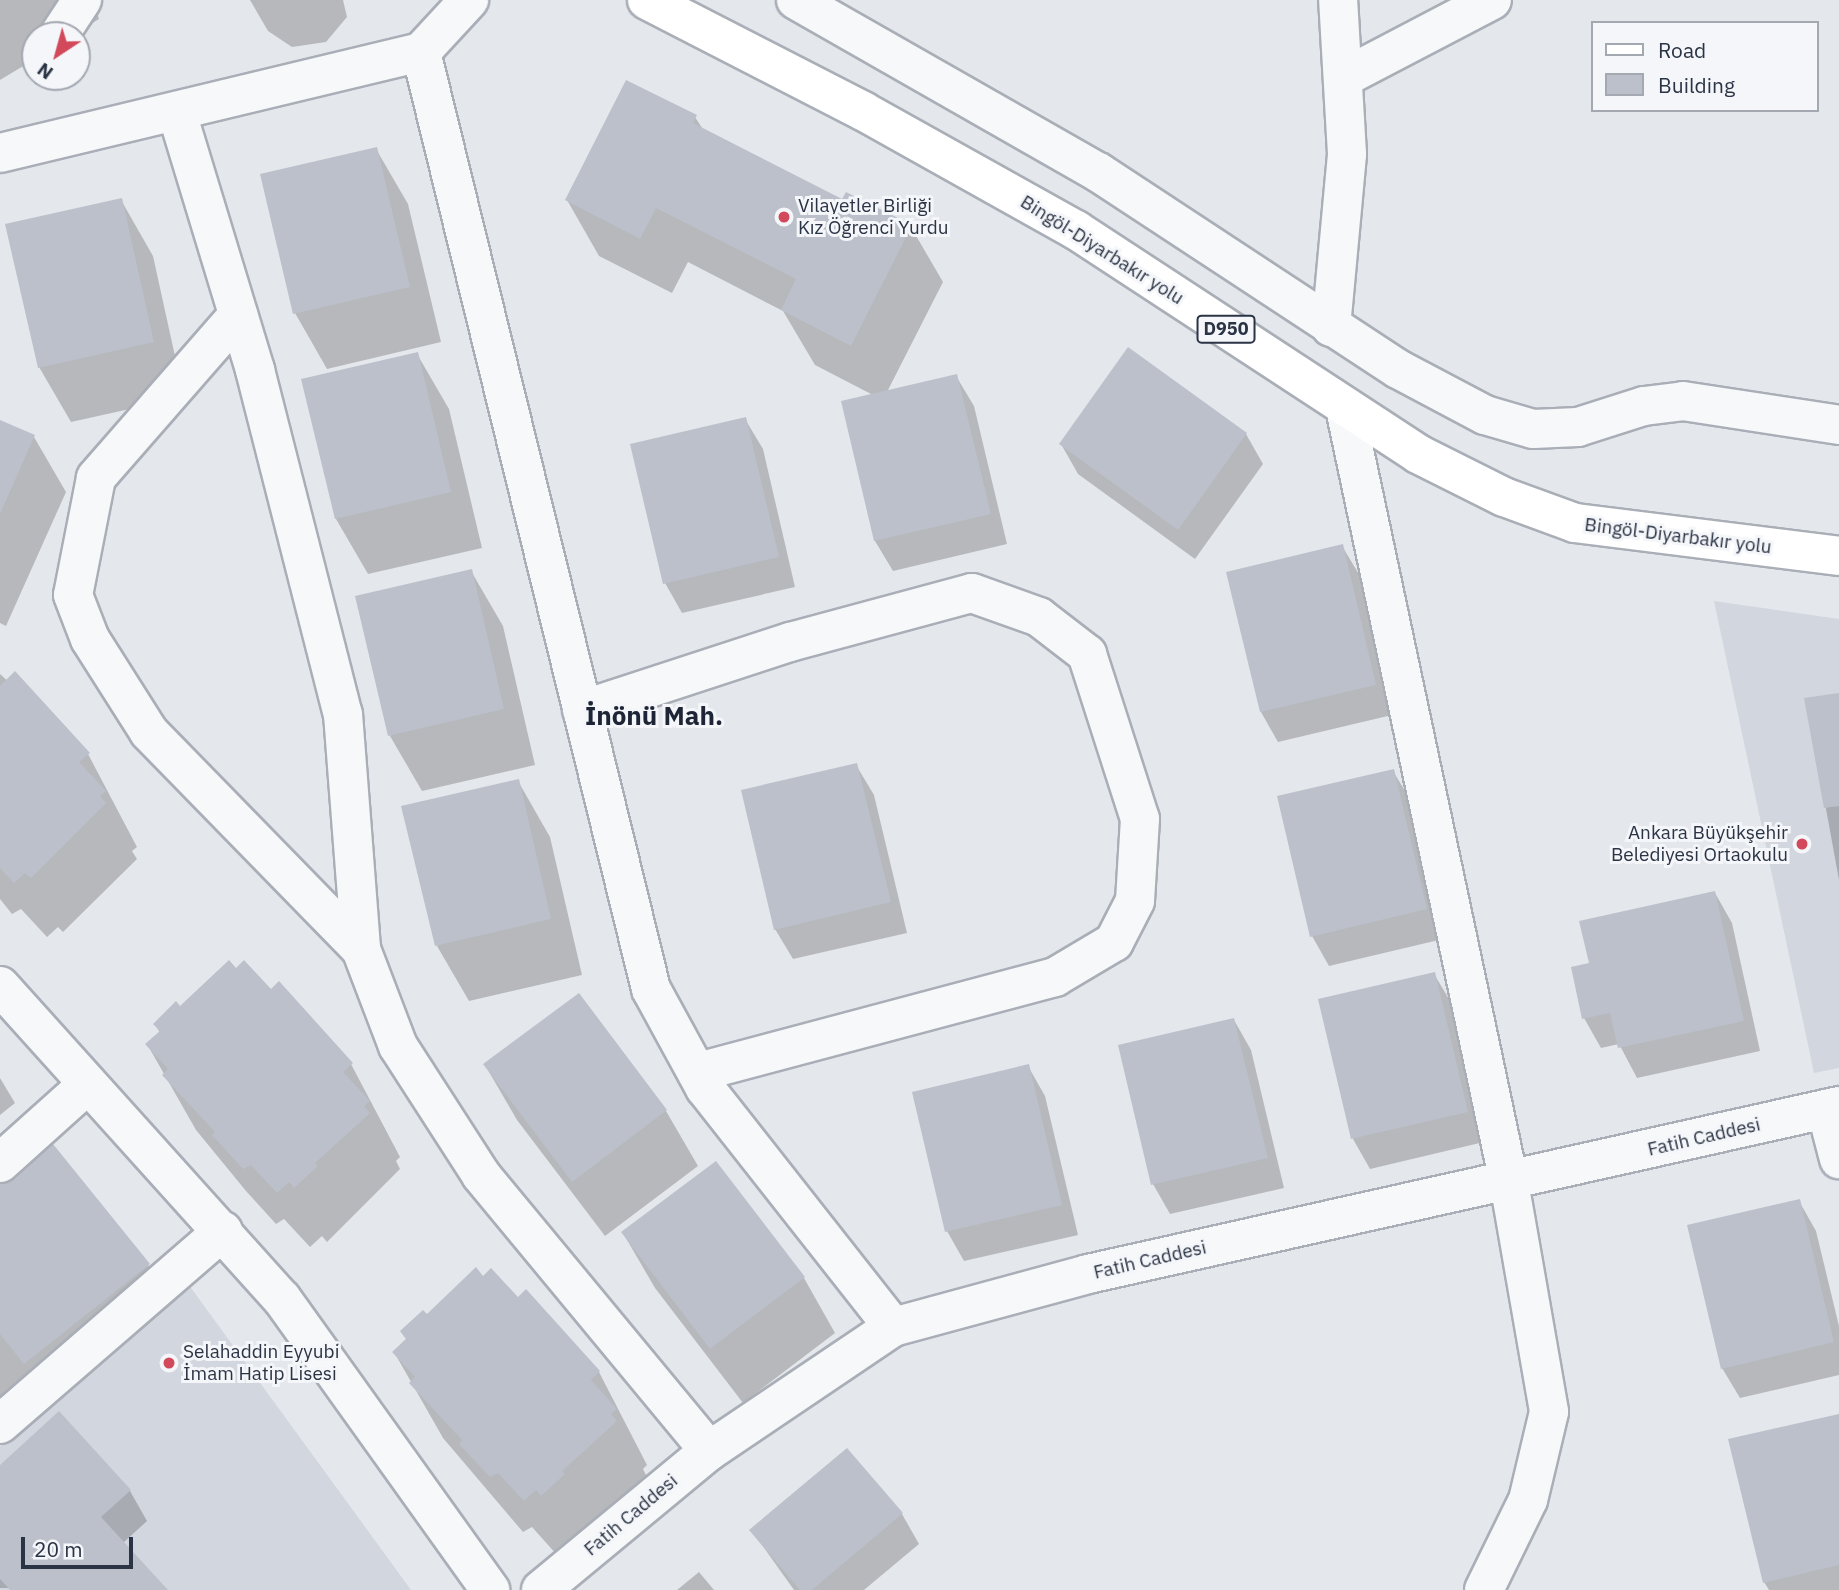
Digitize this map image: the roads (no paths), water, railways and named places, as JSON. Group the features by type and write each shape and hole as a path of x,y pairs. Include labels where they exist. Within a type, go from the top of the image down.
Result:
{"main road":[{"name":"Bingöl-Diyarbakır yolu","path":"648,0 863,111 1076,230 1418,454 1504,497 1576,523 1839,556"}],"street":[{"path":"68,21 82,0"},
{"path":"0,153 177,114 421,52 469,0"},
{"path":"796,0 1098,173 1398,369 1485,415 1533,429 1578,427 1644,406 1682,401 1839,425"},
{"path":"1331,327 1347,154 1338,0"},
{"path":"1342,78 1492,0"},
{"path":"421,52 651,989 697,1072 893,1327"},
{"path":"177,114 238,315 343,714 362,949 398,1046 481,1175 709,1451"},
{"path":"238,315 96,478 73,595 90,639 149,732 362,949"},
{"path":"1345,408 1509,1182 1549,1412 1528,1500 1484,1590"},
{"path":"582,710 790,642 972,593 1039,617 1087,654 1140,819 1135,901 1114,942 1055,977 697,1072"},
{"path":"0,986 223,1231 289,1309 490,1590"},
{"path":"0,1163 88,1084"},
{"path":"1833,1108 1839,1159"},
{"name":"Fatih Caddesi","path":"541,1590 709,1451 893,1327 1088,1274 1833,1108"},
{"path":"0,1424 223,1231"}],"place":[{"name":"Vilayetler Birliği Kız Öğrenci Yurdu","path":"784,217"},
{"name":"Ankara Büyükşehir Belediyesi Ortaokulu","path":"1802,844"},
{"name":"Selahaddin Eyyubi İmam Hatip Lisesi","path":"169,1363"}],"district":[{"name":"İnönü Mah.","path":"654,716"}]}
